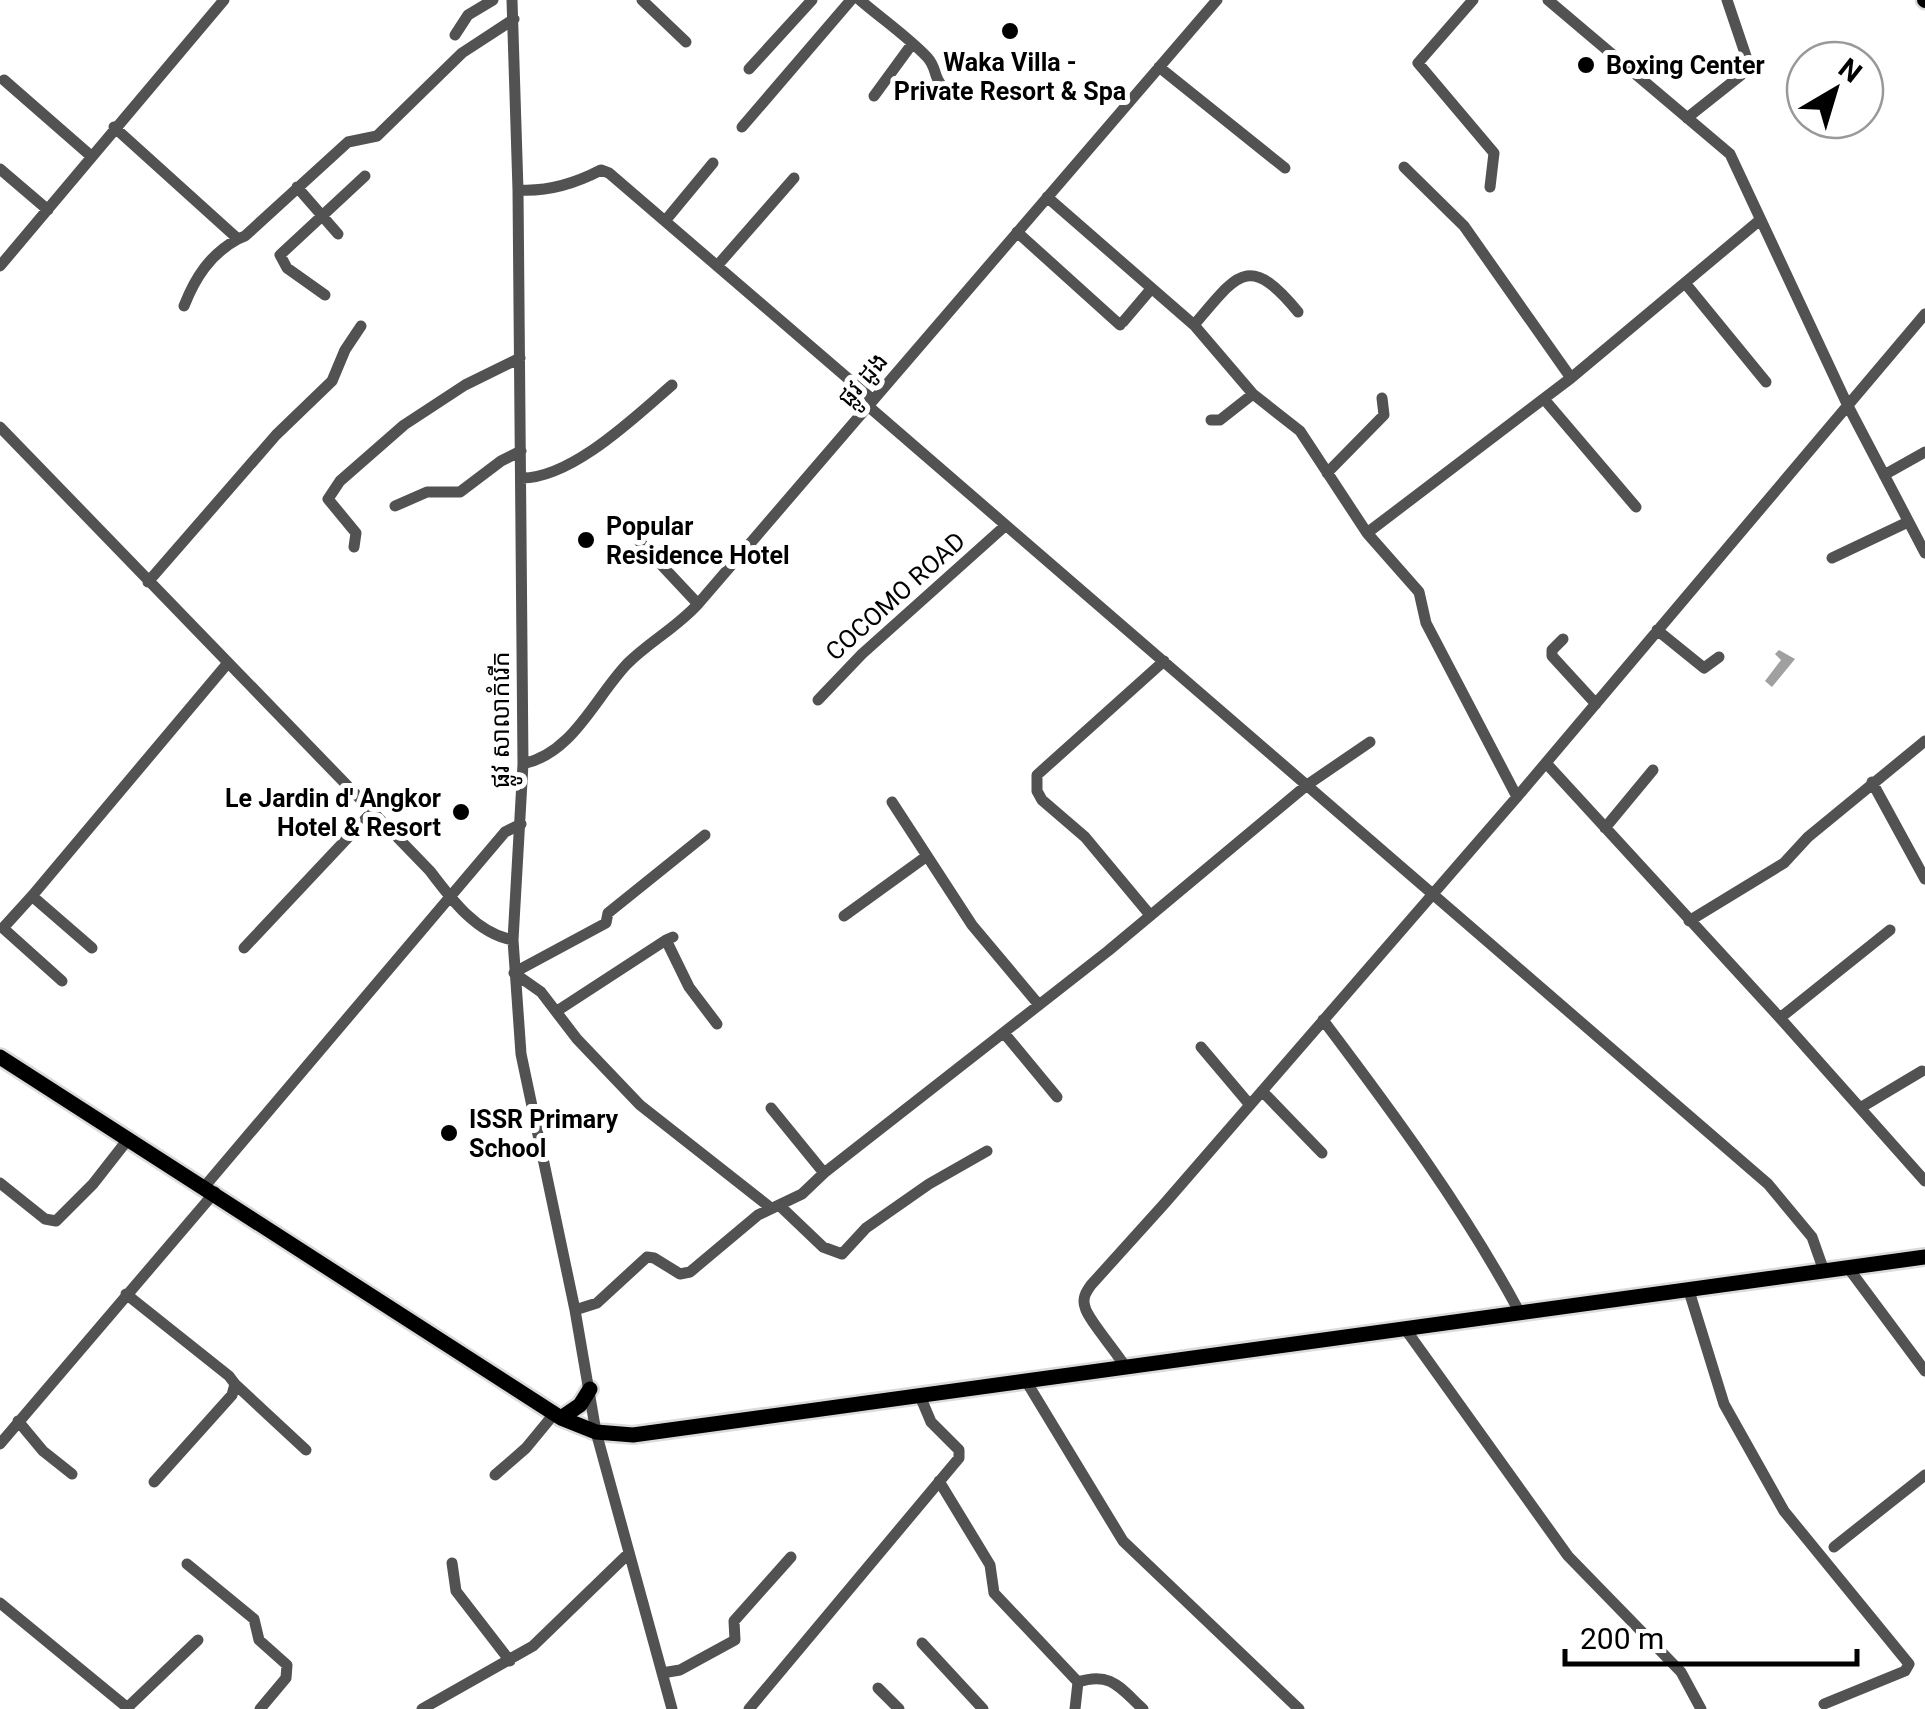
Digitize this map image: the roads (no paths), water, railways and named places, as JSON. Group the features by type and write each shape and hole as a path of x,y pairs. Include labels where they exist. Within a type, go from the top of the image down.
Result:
{"highway":[{"path":"0,1056 557,1416 596,1432 633,1435 1925,1256"},
{"path":"557,1416 580,1405 590,1389"}],"street":[{"path":"0,266 224,0"},
{"path":"455,34 468,15 492,0"},
{"path":"642,0 686,42"},
{"path":"749,68 812,0"},
{"path":"742,126 851,0"},
{"path":"860,0 931,60 934,77 948,91 960,97 973,92"},
{"name":"ផ្លូវ ដូង","path":"532,762 584,720 627,664 698,604 1217,0"},
{"path":"1473,0 1418,63 1494,154 1490,187"},
{"path":"1548,0 1730,154 1847,404 1925,553"},
{"path":"1687,118 1750,68 1727,0"},
{"path":"184,306 198,275 224,246 246,236 348,142 378,136 515,7"},
{"name":"ផ្លូវ សាលាកំរើក","path":"515,7 521,478 532,762 521,824 512,940 520,1054 575,1310 596,1432 672,1709"},
{"path":"874,96 912,44"},
{"path":"1159,67 1285,168"},
{"path":"4,80 92,156"},
{"path":"114,127 238,239"},
{"path":"665,221 712,163"},
{"path":"1404,167 1464,226 1571,378"},
{"path":"0,169 48,210"},
{"path":"518,190 558,187 603,170 665,221 1005,526 1768,1184 1812,1237 1824,1272"},
{"path":"325,295 280,259 284,250 364,176"},
{"path":"718,266 794,178"},
{"path":"297,187 338,234"},
{"path":"1047,197 1194,325 1253,394 1300,431 1366,533 1419,592 1426,624 1517,797"},
{"path":"1366,533 1571,378 1760,220"},
{"path":"1017,232 1121,323 1152,289"},
{"path":"1194,325 1240,277 1263,277 1276,285 1298,312"},
{"path":"1684,283 1766,382"},
{"path":"1126,1368 1086,1312 1084,1297 1090,1284 1546,764 1925,314"},
{"path":"148,582 276,435 332,381 344,350 361,326"},
{"path":"354,546 356,533 328,499 340,481 428,407 520,358"},
{"path":"521,478 544,476 570,462 609,437 672,385"},
{"path":"1211,420 1220,420 1253,394"},
{"path":"1327,473 1384,415 1382,398"},
{"path":"1544,399 1636,507"},
{"path":"0,428 430,871 450,897 493,937 512,940"},
{"path":"395,506 427,492 460,492 501,461 522,451"},
{"path":"1884,475 1925,452"},
{"path":"1832,558 1908,522"},
{"name":"COCOMO ROAD","path":"818,700 862,654 1005,526"},
{"path":"640,540 698,604"},
{"path":"1657,630 1704,668 1719,657"},
{"path":"1563,639 1552,650 1552,656 1596,704"},
{"path":"1150,915 1084,837 1042,800 1036,782 1037,775 1164,661"},
{"path":"62,980 4,928 227,664"},
{"path":"1689,921 1784,863 1808,837 1925,741"},
{"path":"575,1310 597,1303 647,1258 654,1258 680,1274 690,1272 758,1215 802,1194 1307,785 1370,742"},
{"path":"1546,764 1925,1181"},
{"path":"1605,828 1654,770"},
{"path":"1872,782 1925,879"},
{"path":"892,802 972,925 1039,1005"},
{"path":"244,948 372,812"},
{"path":"0,1444 450,897 505,832 521,824"},
{"path":"705,835 608,913 606,924 515,972 541,992 577,1039 640,1105 834,1253 842,1254 866,1228 987,1150"},
{"path":"844,916 927,856"},
{"path":"32,896 92,948"},
{"path":"1780,1018 1890,930"},
{"path":"557,1011 670,938 688,987 717,1024"},
{"path":"1323,1020 1396,1116 1495,1266 1520,1313"},
{"path":"1004,1033 1057,1097"},
{"path":"1200,1047 1250,1105"},
{"path":"1860,1108 1922,1071"},
{"path":"1262,1091 1322,1153"},
{"path":"772,1108 824,1173"},
{"path":"0,1183 46,1219 56,1222 93,1184 128,1138"},
{"path":"1849,1268 1925,1371"},
{"path":"1689,1291 1724,1404 1784,1510 1909,1664 1905,1670 1824,1704"},
{"path":"126,1294 229,1376 306,1450"},
{"path":"1406,1330 1568,1556 1681,1672 1701,1709"},
{"path":"1026,1381 1123,1541 1299,1709"},
{"path":"154,1482 232,1395 235,1384"},
{"path":"749,1709 960,1455 931,1422 920,1396"},
{"path":"495,1475 557,1416"},
{"path":"18,1422 34,1442 72,1474"},
{"path":"1834,1547 1925,1475"},
{"path":"939,1481 990,1565 994,1593 1078,1682 1075,1709"},
{"path":"422,1709 510,1661 538,1641 628,1554"},
{"path":"662,1673 680,1670 734,1640 734,1621 791,1557"},
{"path":"452,1563 456,1591 510,1661"},
{"path":"187,1564 254,1619 260,1640 287,1664 286,1678 260,1709"},
{"path":"0,1604 128,1708 198,1640"},
{"path":"922,1642 983,1709"},
{"path":"1078,1682 1094,1676 1105,1678 1142,1709"},
{"path":"878,1688 898,1709"}],"place":[{"name":"Waka Villa - Private Resort & Spa","path":"1010,31"},
{"name":"Boxing Center","path":"1586,65"},
{"name":"Popular Residence Hotel","path":"586,540"},
{"name":"Le Jardin d' Angkor Hotel & Resort","path":"461,812"},
{"name":"ISSR Primary School","path":"449,1133"}]}
